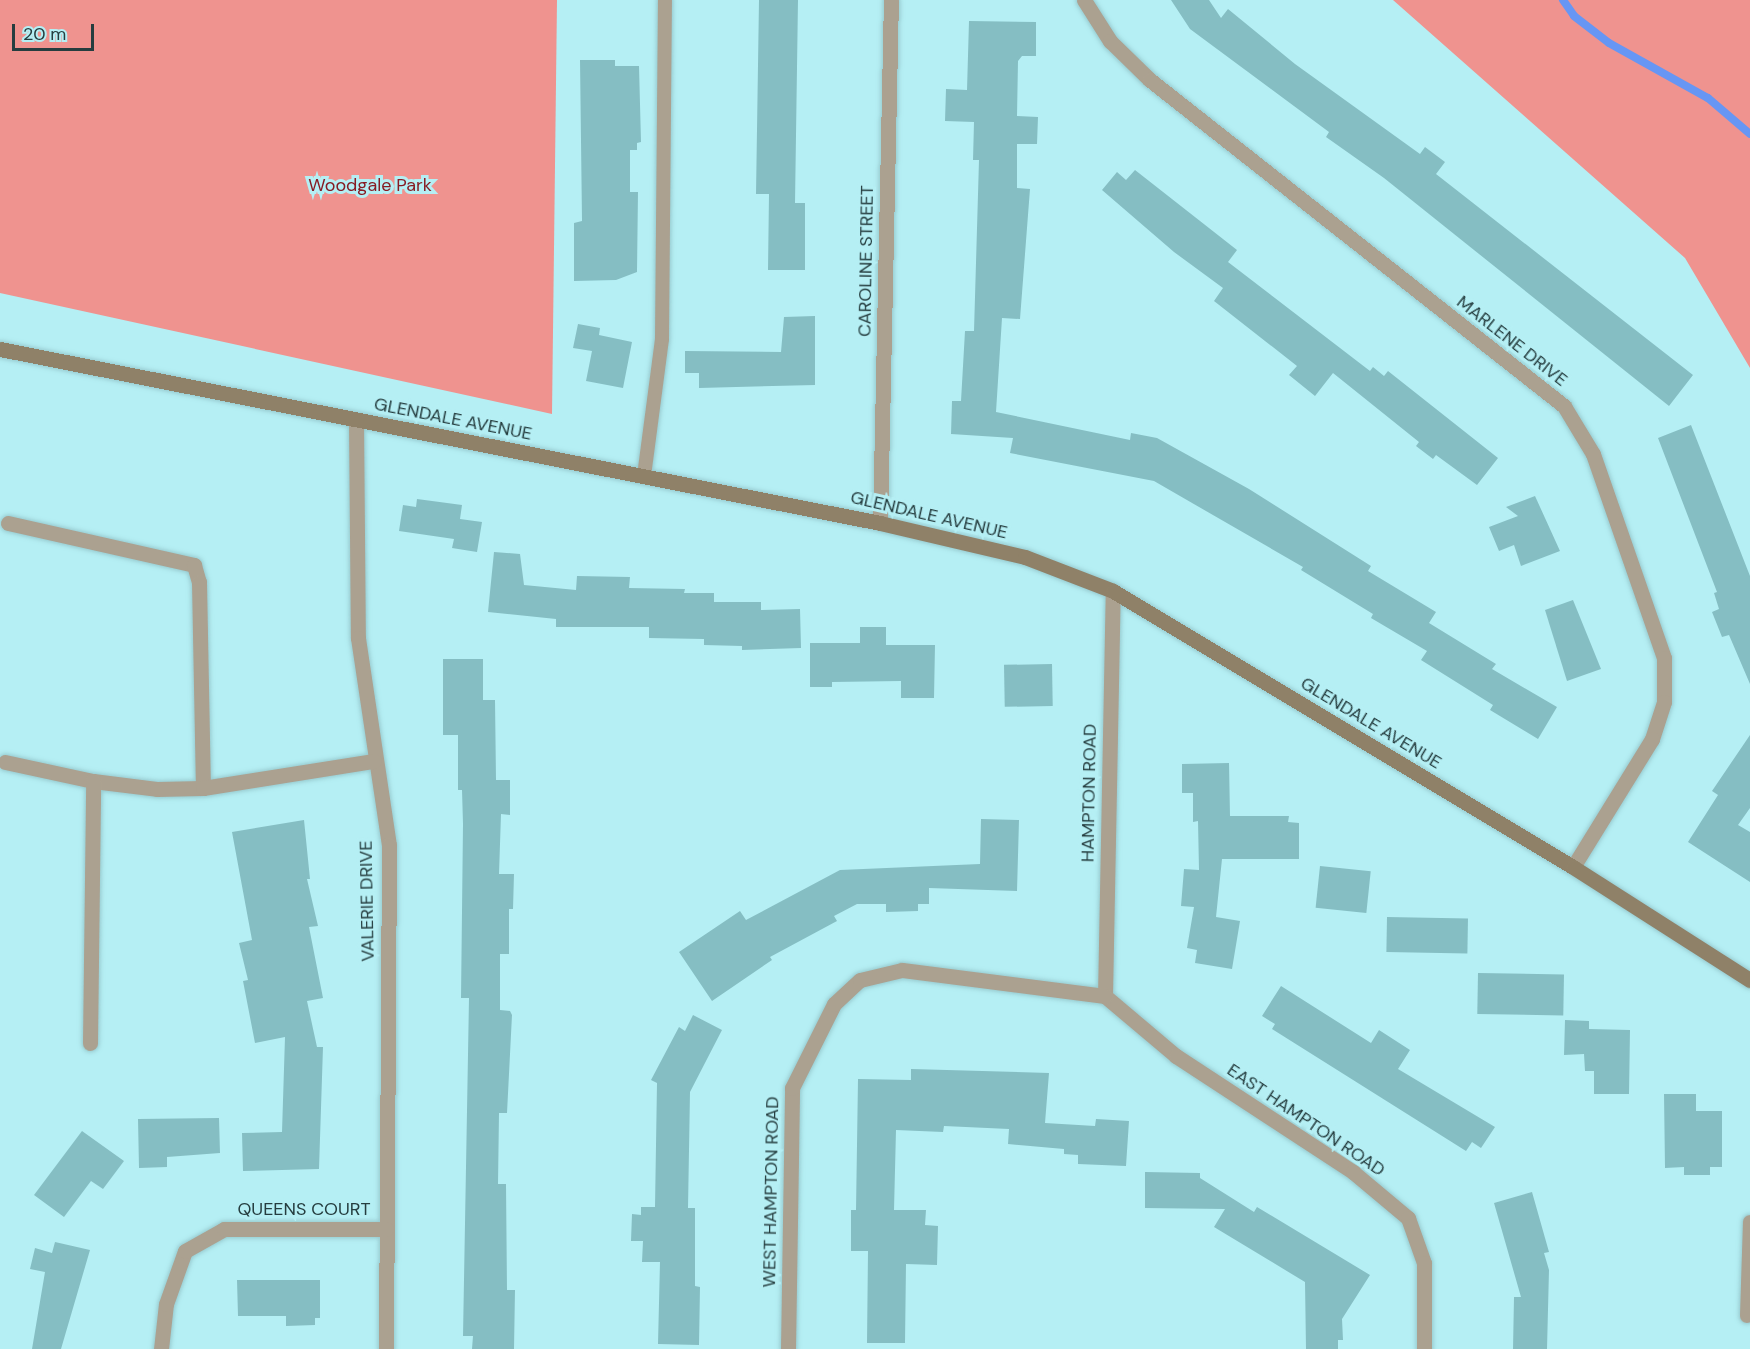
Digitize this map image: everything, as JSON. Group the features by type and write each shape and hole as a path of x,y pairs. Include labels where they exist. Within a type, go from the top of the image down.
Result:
{"main road":[{"name":"GLENDALE AVENUE","path":"0,349 879,523 1025,556 1113,591 1573,867 1750,981"}],"street":[{"name":"CAROLINE STREET","path":"879,523 891,0"},
{"name":"MARLENE DRIVE","path":"1084,0 1110,41 1150,80 1564,406 1593,454 1664,658 1664,702 1652,738 1573,867"},
{"name":"VALERIE DRIVE","path":"356,420 358,638 374,761 389,845 386,1349"},
{"path":"8,523 194,565 199,582 203,788"},
{"name":"HAMPTON ROAD","path":"1104,996 1113,591"},
{"path":"5,762 93,781 157,789 203,788 374,761"},
{"path":"90,1043 93,781"},
{"name":"WEST HAMPTON ROAD","path":"788,1349 792,1088 834,1004 860,980 902,970 1104,996"},
{"name":"EAST HAMPTON ROAD","path":"1104,996 1176,1056 1353,1172 1408,1218 1424,1263 1424,1349"},
{"name":"QUEENS COURT","path":"161,1349 166,1304 186,1251 224,1229 386,1229"}],"lane":[{"path":"644,476 662,339 665,0"},
{"path":"1747,1316 1750,1222"}],"green space":[{"name":"Woodgale Park","path":"0,0 557,0 552,414 0,293"},
{"path":"1393,0 1750,0 1750,368 1685,258"}],"building":[{"path":"759,0 798,0 795,203 805,203 805,270 768,270 769,194 756,194"},
{"path":"1171,0 1209,0 1221,18 1228,9 1295,64 1420,154 1425,147 1445,162 1436,174 1693,375 1669,406 1384,178 1326,137 1329,132 1190,29"},
{"path":"969,21 1036,22 1036,56 1022,56 1018,61 1017,116 1038,117 1037,144 1017,144 1017,188 1030,189 1020,319 1002,318 996,412 1130,440 1131,433 1157,438 1249,489 1371,566 1368,571 1436,612 1429,623 1496,664 1492,669 1557,707 1538,739 1490,710 1493,705 1421,660 1427,651 1371,618 1373,614 1301,570 1303,567 1154,481 1010,453 1013,438 951,434 952,401 961,401 965,331 974,331 979,160 973,160 974,122 945,121 946,89 967,90"},
{"path":"580,60 615,60 615,66 639,66 641,142 637,143 637,150 630,150 630,192 638,192 637,272 616,280 574,281 574,223 582,221"},
{"path":"1135,170 1237,250 1228,262 1370,371 1373,367 1384,376 1388,371 1498,458 1477,485 1436,455 1433,459 1416,446 1419,442 1333,373 1315,396 1289,375 1297,366 1214,301 1223,288 1174,252 1102,190 1117,172 1126,180"},
{"path":"815,316 815,385 699,388 699,373 685,373 685,351 781,352 784,317"},
{"path":"578,324 600,328 599,335 632,342 623,388 586,381 592,351 573,348"},
{"path":"1691,425 1750,576 1750,684 1729,635 1722,637 1712,612 1719,609 1714,593 1717,592 1658,438"},
{"path":"1535,496 1560,551 1521,566 1514,545 1499,551 1489,527 1518,516 1506,507"},
{"path":"417,499 462,505 460,519 482,522 477,552 452,548 454,539 399,531 403,505 416,507"},
{"path":"494,552 520,554 524,585 576,590 577,576 630,577 629,588 685,589 684,593 714,593 714,602 761,602 761,610 800,609 801,648 742,650 742,646 704,645 704,639 649,638 649,627 556,627 556,619 488,612"},
{"path":"1573,600 1601,669 1567,681 1545,610"},
{"path":"860,627 886,627 886,645 935,645 934,698 901,698 901,681 832,682 832,687 810,687 810,643 860,643"},
{"path":"443,659 483,659 483,700 495,700 496,780 510,780 510,815 501,814 499,874 514,874 513,909 509,909 509,954 500,954 500,1010 510,1011 512,1015 507,1113 499,1113 498,1184 506,1184 507,1290 515,1290 514,1349 472,1349 473,1336 463,1336 469,998 461,998 463,824 462,790 458,790 458,735 443,735"},
{"path":"1052,664 1053,706 1005,707 1004,665"},
{"path":"1750,735 1750,808 1738,825 1750,832 1750,882 1688,842 1718,795 1712,791"},
{"path":"1229,763 1230,816 1289,816 1288,822 1299,823 1299,859 1222,859 1216,917 1240,921 1232,969 1195,963 1197,950 1187,948 1194,907 1181,906 1184,869 1199,870 1198,821 1193,822 1193,793 1182,793 1182,764"},
{"path":"981,819 1019,820 1017,891 929,888 929,904 918,904 918,911 886,912 886,904 857,904 834,916 837,921 770,957 772,960 712,1001 679,952 740,911 746,920 840,870 980,864"},
{"path":"304,820 310,879 307,879 318,926 309,927 323,998 307,1001 317,1047 323,1047 319,1169 243,1171 242,1133 282,1132 285,1037 255,1043 243,981 248,980 239,943 252,940 232,832"},
{"path":"1320,866 1371,871 1366,913 1316,908"},
{"path":"1387,917 1468,918 1467,953 1386,952"},
{"path":"1478,973 1564,975 1563,1015 1477,1014"},
{"path":"1281,986 1371,1043 1379,1030 1410,1050 1398,1069 1495,1127 1481,1148 1472,1142 1466,1151 1272,1029 1275,1024 1262,1016"},
{"path":"693,1015 722,1030 690,1092 688,1208 695,1208 695,1286 700,1287 699,1345 658,1344 660,1262 642,1262 643,1241 631,1241 632,1214 641,1215 641,1207 655,1207 657,1083 651,1080 679,1027 685,1031"},
{"path":"1565,1020 1589,1021 1589,1029 1630,1030 1629,1094 1594,1094 1594,1071 1585,1071 1584,1054 1564,1055"},
{"path":"911,1069 1049,1073 1045,1123 1095,1126 1096,1119 1129,1121 1126,1166 1078,1164 1078,1155 1064,1154 1064,1149 1008,1144 1009,1129 944,1126 943,1132 896,1130 894,1210 926,1210 925,1225 938,1226 937,1265 906,1264 905,1343 867,1343 868,1251 851,1251 851,1210 856,1210 858,1079 911,1080"},
{"path":"1664,1094 1696,1094 1696,1111 1722,1111 1722,1167 1710,1167 1710,1175 1684,1175 1684,1167 1665,1168"},
{"path":"219,1118 220,1153 167,1157 167,1167 139,1168 138,1119"},
{"path":"82,1131 124,1161 103,1189 91,1181 64,1217 34,1195"},
{"path":"1145,1172 1200,1173 1200,1178 1254,1212 1257,1207 1370,1275 1342,1319 1343,1340 1338,1340 1338,1349 1306,1349 1305,1282 1214,1227 1225,1209 1145,1208"},
{"path":"1532,1192 1549,1252 1544,1253 1549,1270 1547,1349 1513,1349 1514,1297 1521,1297 1494,1203"},
{"path":"55,1242 90,1250 61,1349 32,1349 45,1272 30,1269 35,1248 52,1253"},
{"path":"237,1280 320,1280 320,1318 315,1318 315,1325 286,1326 286,1316 238,1316"}],"waterway":[{"path":"1563,0 1574,16 1609,43 1708,98 1750,134"}]}
